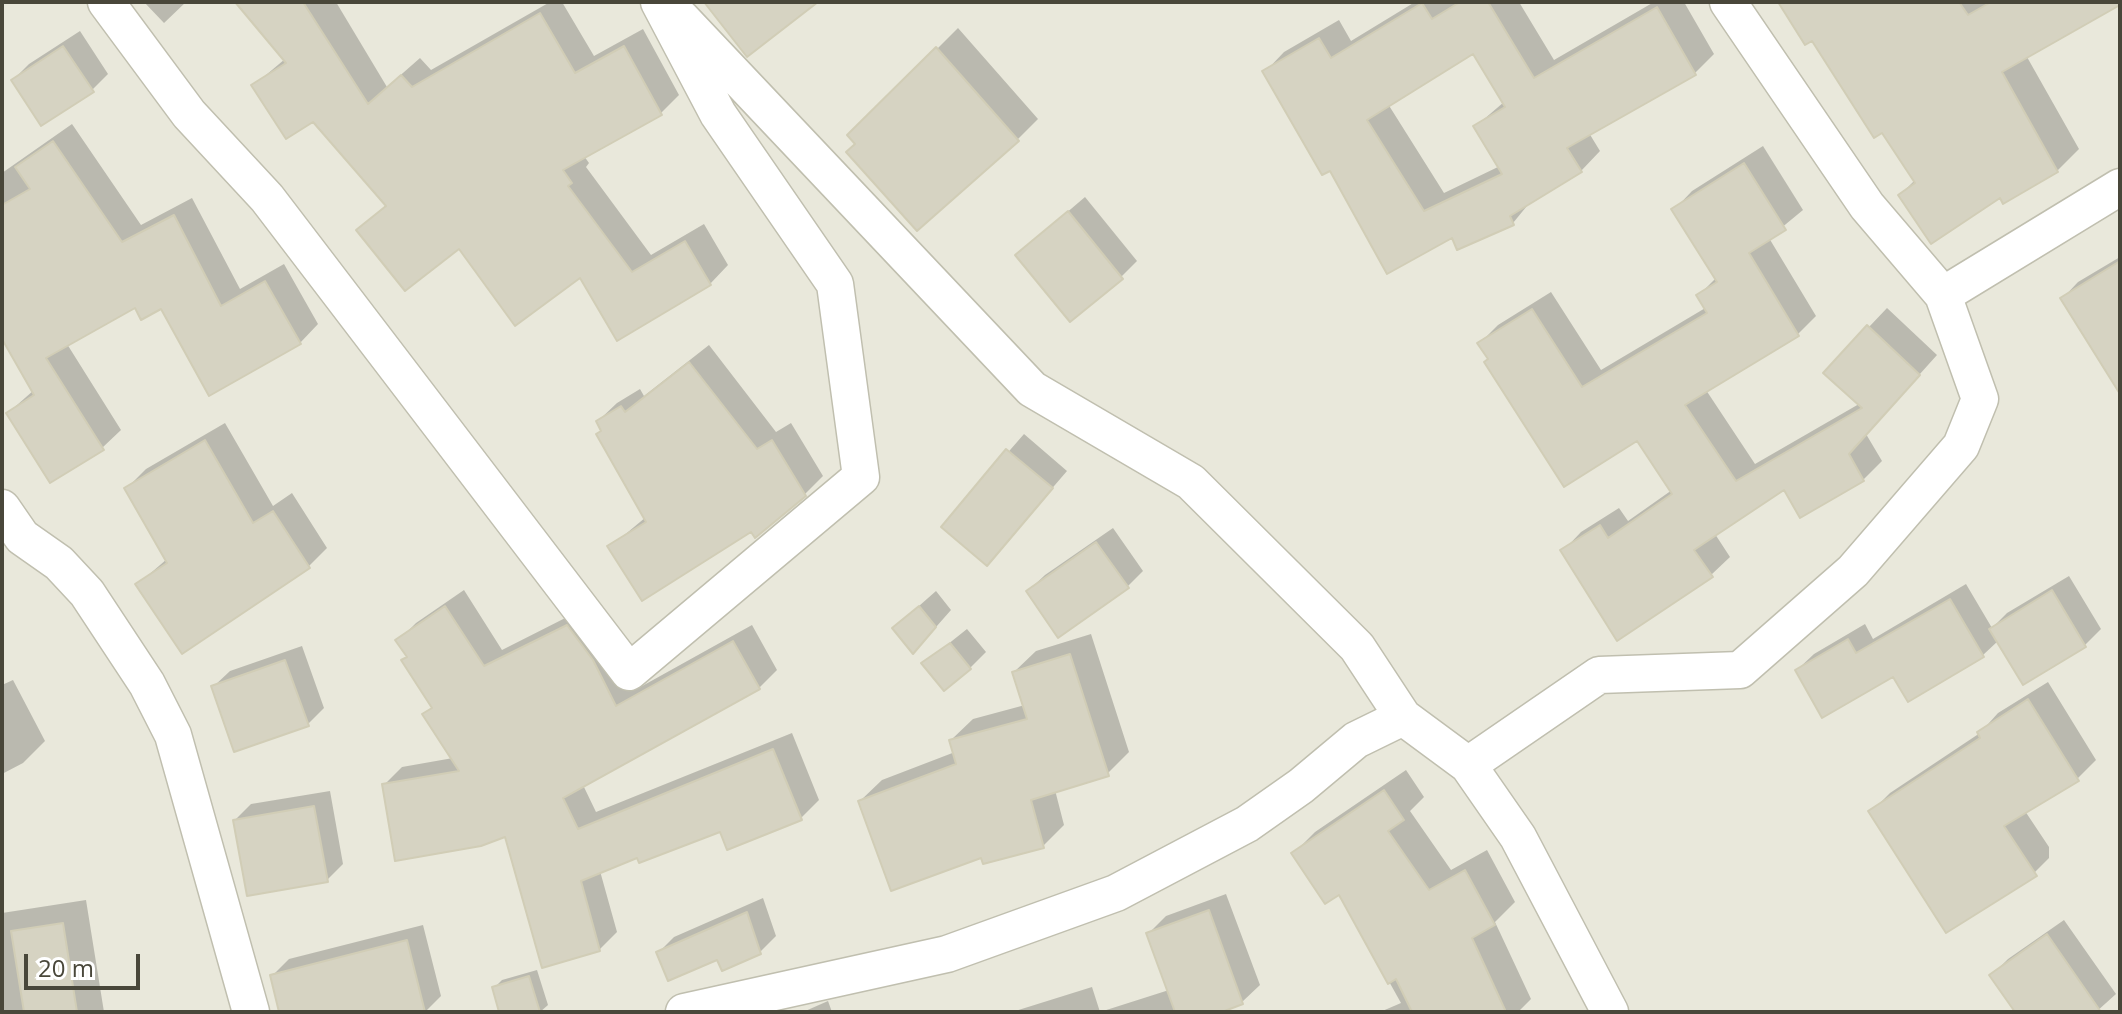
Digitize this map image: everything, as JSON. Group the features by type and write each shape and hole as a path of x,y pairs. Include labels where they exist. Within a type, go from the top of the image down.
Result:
{"street":[{"path":"106,2 189,114 267,198 629,672 861,477 835,284 718,114 659,2"},
{"path":"666,2 1032,389 1191,482 1357,647 1403,717 1468,765 1518,837 1610,1012"},
{"path":"1468,765 1599,675 1740,670 1853,571 1961,446 1980,399 1943,295 1867,206 1728,2"},
{"path":"1943,295 2120,187"},
{"path":"9,530 59,563 87,593 147,684 173,735 251,1012"},
{"path":"684,1012 947,954 1116,893 1247,824 1301,786 1356,740 1403,717"}],"shaded area":[{"path":"2,2 2120,2 2120,1012 2,1012"}],"building":[{"path":"235,2 303,2 368,104 401,75 412,87 540,13 575,73 624,46 662,115 563,170 572,183 568,186 632,272 685,241 711,285 617,341 580,278 515,326 459,249 405,291 356,230 386,206 313,122 286,139 251,85 286,63"},
{"path":"704,2 818,2 747,57"},
{"path":"1460,2 1488,2 1534,78 1657,7 1696,75 1567,148 1582,172 1510,216 1514,225 1457,250 1452,238 1387,274 1330,171 1322,175 1262,71 1319,38 1331,58 1422,3 1432,19","holes":["1473,54 1505,107 1473,126 1502,174 1424,211 1367,120"]},
{"path":"1778,2 1959,2 1968,15 1991,2 2120,2 2120,5 2002,72 2058,172 2003,204 2000,198 1931,244 1898,195 1915,183 1882,133 1874,138 1812,41 1805,45"},
{"path":"63,46 94,92 41,126 11,80"},
{"path":"936,47 1019,141 917,231 846,152 855,144 847,135"},
{"path":"53,141 122,242 174,215 221,306 265,281 301,344 209,396 161,309 141,320 135,308 46,358 104,450 50,483 6,413 34,395 2,339 2,205 30,189 15,167"},
{"path":"1744,163 1786,230 1749,253 1799,336 1685,405 1736,481 1862,408 1823,373 1867,325 1920,375 1849,454 1864,481 1800,518 1784,490 1694,550 1713,577 1617,641 1560,550 1600,525 1608,538 1672,494 1637,441 1564,487 1484,362 1488,359 1477,343 1532,309 1582,387 1707,313 1696,295 1717,282 1671,209"},
{"path":"1068,211 1123,279 1070,322 1015,255"},
{"path":"2120,261 2120,394 2060,298"},
{"path":"689,362 757,449 772,440 806,496 755,538 751,532 642,601 607,546 646,522 596,434 601,431 596,421 621,406 625,412"},
{"path":"205,440 253,523 273,511 310,568 182,654 135,584 167,563 124,488"},
{"path":"1006,449 1053,488 987,566 941,527"},
{"path":"1096,542 1129,588 1058,638 1026,591"},
{"path":"2052,590 2086,647 2023,685 1989,629"},
{"path":"1950,599 1984,657 1908,702 1893,677 1822,718 1795,670 1848,639 1856,653"},
{"path":"445,606 484,666 567,625 593,660 616,706 733,641 760,689 563,798 578,829 773,749 802,820 727,850 720,832 639,863 637,858 581,881 600,951 542,968 505,837 481,846 395,861 382,784 459,771 422,714 432,708 401,660 407,657 395,640"},
{"path":"919,606 936,627 913,654 892,628"},
{"path":"950,643 971,669 944,691 921,663"},
{"path":"1070,654 1109,776 1031,800 1044,848 983,864 981,858 891,891 858,801 956,764 949,740 1027,719 1012,672"},
{"path":"285,660 309,726 234,752 211,686"},
{"path":"2028,699 2079,781 2004,826 2037,876 1946,933 1868,811 1980,738 1977,732"},
{"path":"1384,790 1404,820 1388,831 1429,890 1465,870 1495,925 1472,938 1506,1012 1412,1012 1396,979 1388,984 1339,895 1325,904 1291,853"},
{"path":"314,806 328,882 247,896 233,820"},
{"path":"1209,910 1243,1004 1222,1012 1175,1012 1146,933"},
{"path":"747,912 761,954 722,971 717,960 668,981 656,952"},
{"path":"63,923 77,1012 24,1012 11,931"},
{"path":"2047,934 2101,1012 2015,1012 1989,975"},
{"path":"407,940 425,1012 279,1012 270,975"},
{"path":"529,976 540,1012 499,1012 492,987"}]}
